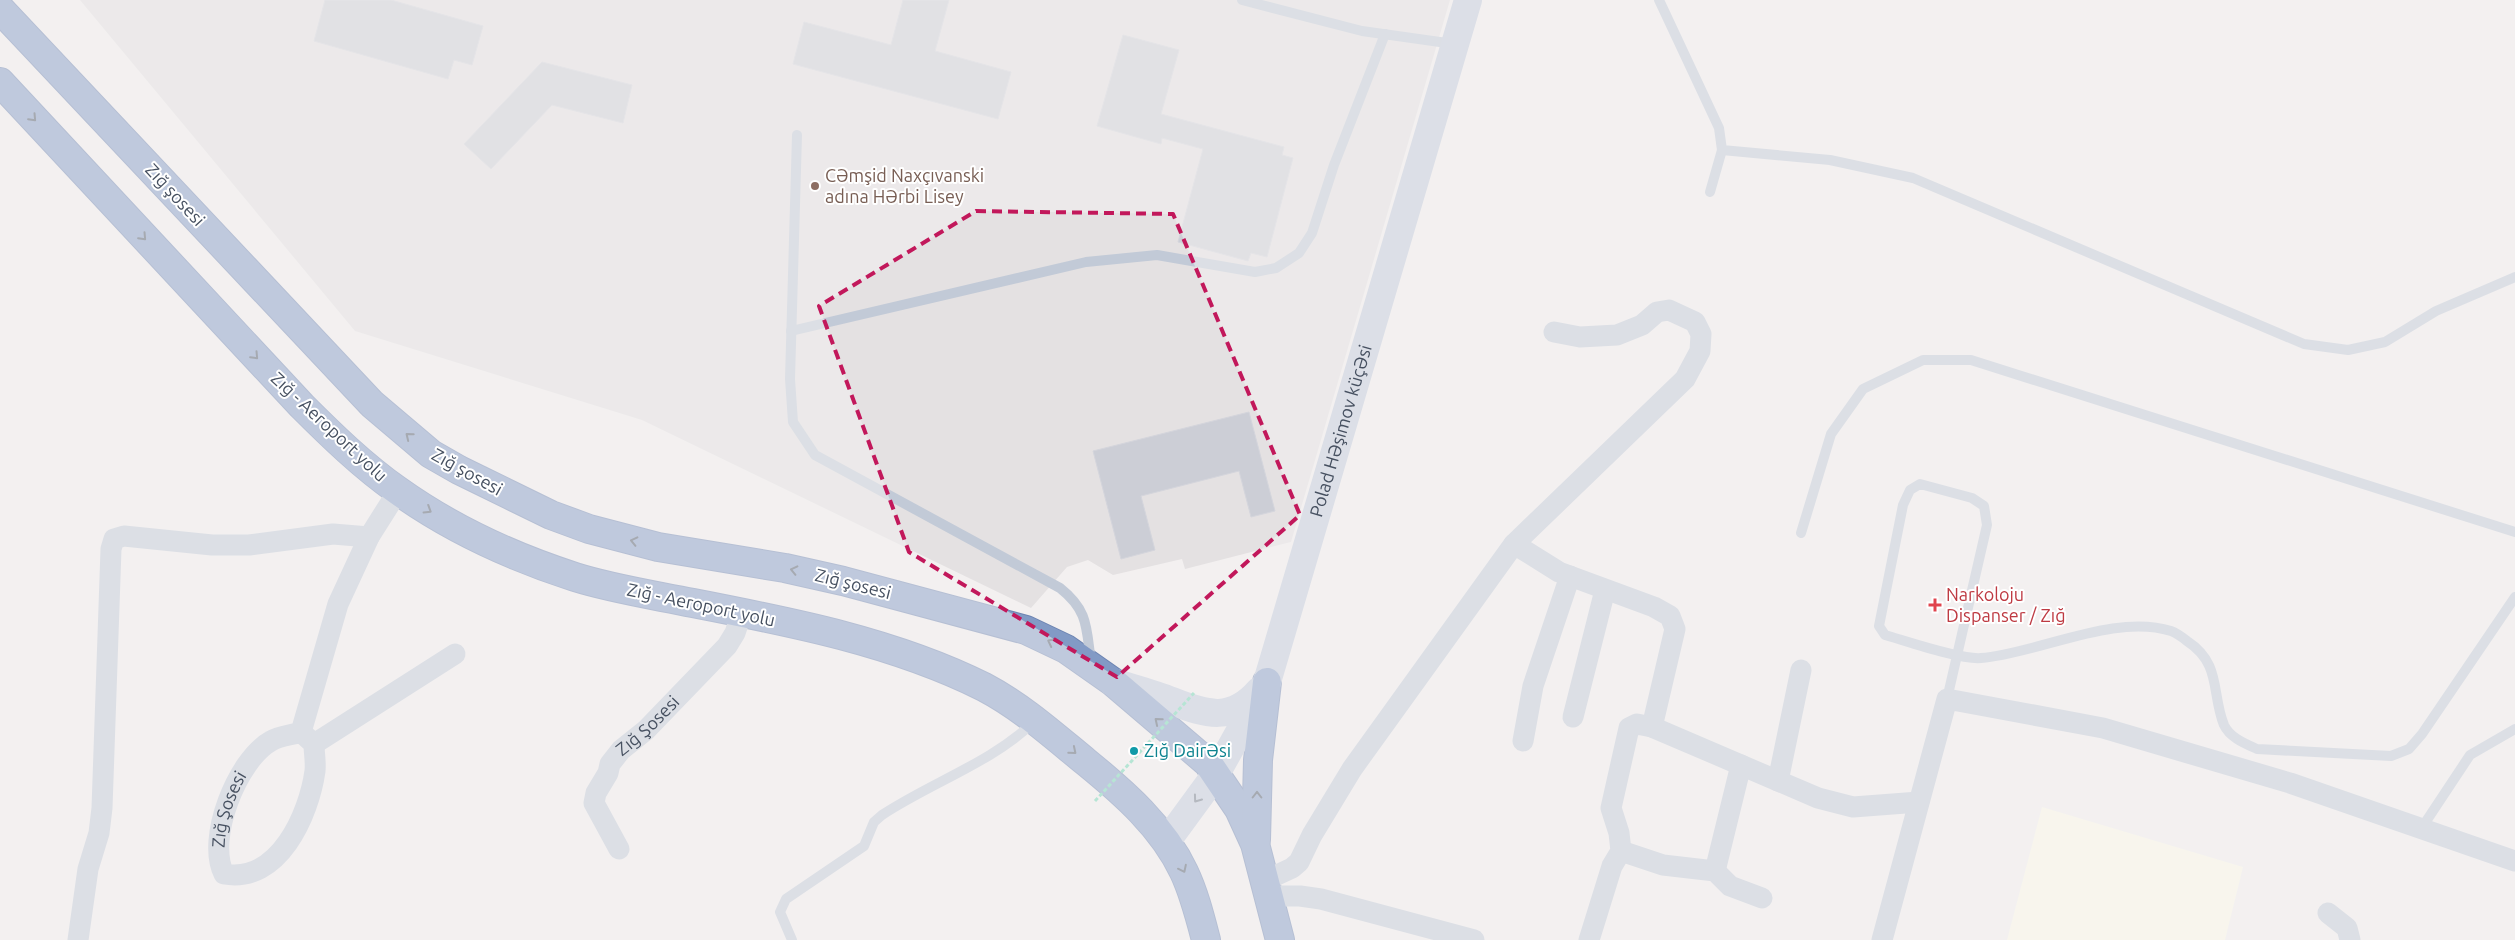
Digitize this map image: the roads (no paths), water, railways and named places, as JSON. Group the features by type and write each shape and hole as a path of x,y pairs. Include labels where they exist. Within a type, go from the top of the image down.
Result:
{"highway":[{"name":"Zığ şosesi","path":"0,9 372,404 431,454 507,495 589,529 658,547 785,568 999,622 1026,630 1049,640 1102,675 1202,758 1216,774 1239,809 1255,844"},
{"name":"Zığ - Aeroport yolu","path":"0,82 302,406 338,442 398,491 436,515 484,539 568,574 609,586 742,612 871,645 942,669 984,688 1035,720 1116,787 1167,841 1186,875 1206,940"},
{"path":"1267,682 1258,760 1255,844 1280,940"}],"street":[{"name":"Polad Həşimov küçəsi","path":"1167,841 1216,774 1267,682 1468,0"},
{"path":"1266,888 1299,862 1312,835 1352,769 1514,544 1685,379 1700,351 1702,334 1695,322 1669,310 1657,312 1642,325 1617,335 1580,337 1554,332"},
{"name":"Zığ Şosesi","path":"307,738 271,741 252,760 233,786 221,824 218,863 224,874 235,876 260,868 277,856 300,823 310,797 316,768 307,738 338,604 370,537 398,491"},
{"path":"78,940 87,877 99,833 102,808 111,549 114,539 124,536 212,545 249,545 333,534 370,537"},
{"path":"1514,544 1559,572 1654,607 1670,616 1675,629 1652,727"},
{"path":"1523,741 1534,686 1570,576"},
{"path":"1573,717 1605,590"},
{"name":"Zığ Şosesi","path":"619,849 594,803 596,793 608,773 610,764 620,750 646,730 727,646 735,633 742,612"},
{"path":"307,738 455,654"},
{"path":"1778,781 1802,670"},
{"path":"1102,675 1200,713 1209,714 1223,713 1242,707 1250,702 1267,682"},
{"path":"1882,940 1947,699 2103,728 2290,783 2515,861"},
{"path":"1588,940 1612,866 1621,851 1619,833 1611,808 1628,728 1637,724 1652,727 1818,798 1853,807 1919,802"},
{"path":"1716,871 1740,765"},
{"path":"1621,851 1662,865 1716,871 1730,886 1762,898"},
{"path":"1266,888 1321,899 1474,940"},
{"path":"2328,913 2347,928 2350,940"}],"lane":[{"path":"1242,0 1362,31 1455,44"},
{"path":"1658,0 1718,128 1722,150 1710,192"},
{"path":"791,332 1086,262 1157,255 1255,272 1276,268 1299,254 1312,234 1334,165 1385,34"},
{"path":"797,135 790,379 793,422 815,455 1060,588 1072,598 1082,612 1102,675"},
{"path":"1722,150 1830,160 1913,178 2304,344 2348,350 2385,342 2436,311 2515,277"},
{"path":"1801,533 1831,434 1864,389 1923,360 1971,360 2515,532"},
{"path":"1947,699 1957,654 1986,525 1984,506 1972,498 1920,484 1910,490 1903,505 1879,626 1884,635 1957,654 1978,658 2005,655 2101,631 2142,625 2172,631 2194,646 2212,668 2225,726 2238,740 2257,749 2391,756 2409,749 2422,734 2515,598"},
{"path":"792,940 780,912 786,899 864,846 874,822 882,815 991,755 1019,736 1035,720"},
{"path":"2421,829 2470,755 2515,729"}],"place":[{"name":"Cəmşid Naxçıvanski adına Hərbi Lisey","path":"815,186"},
{"name":"Narkoloju Dispanser / Zığ","path":"1935,605"},
{"name":"Zığ Dairəsi","path":"1134,751"}]}
